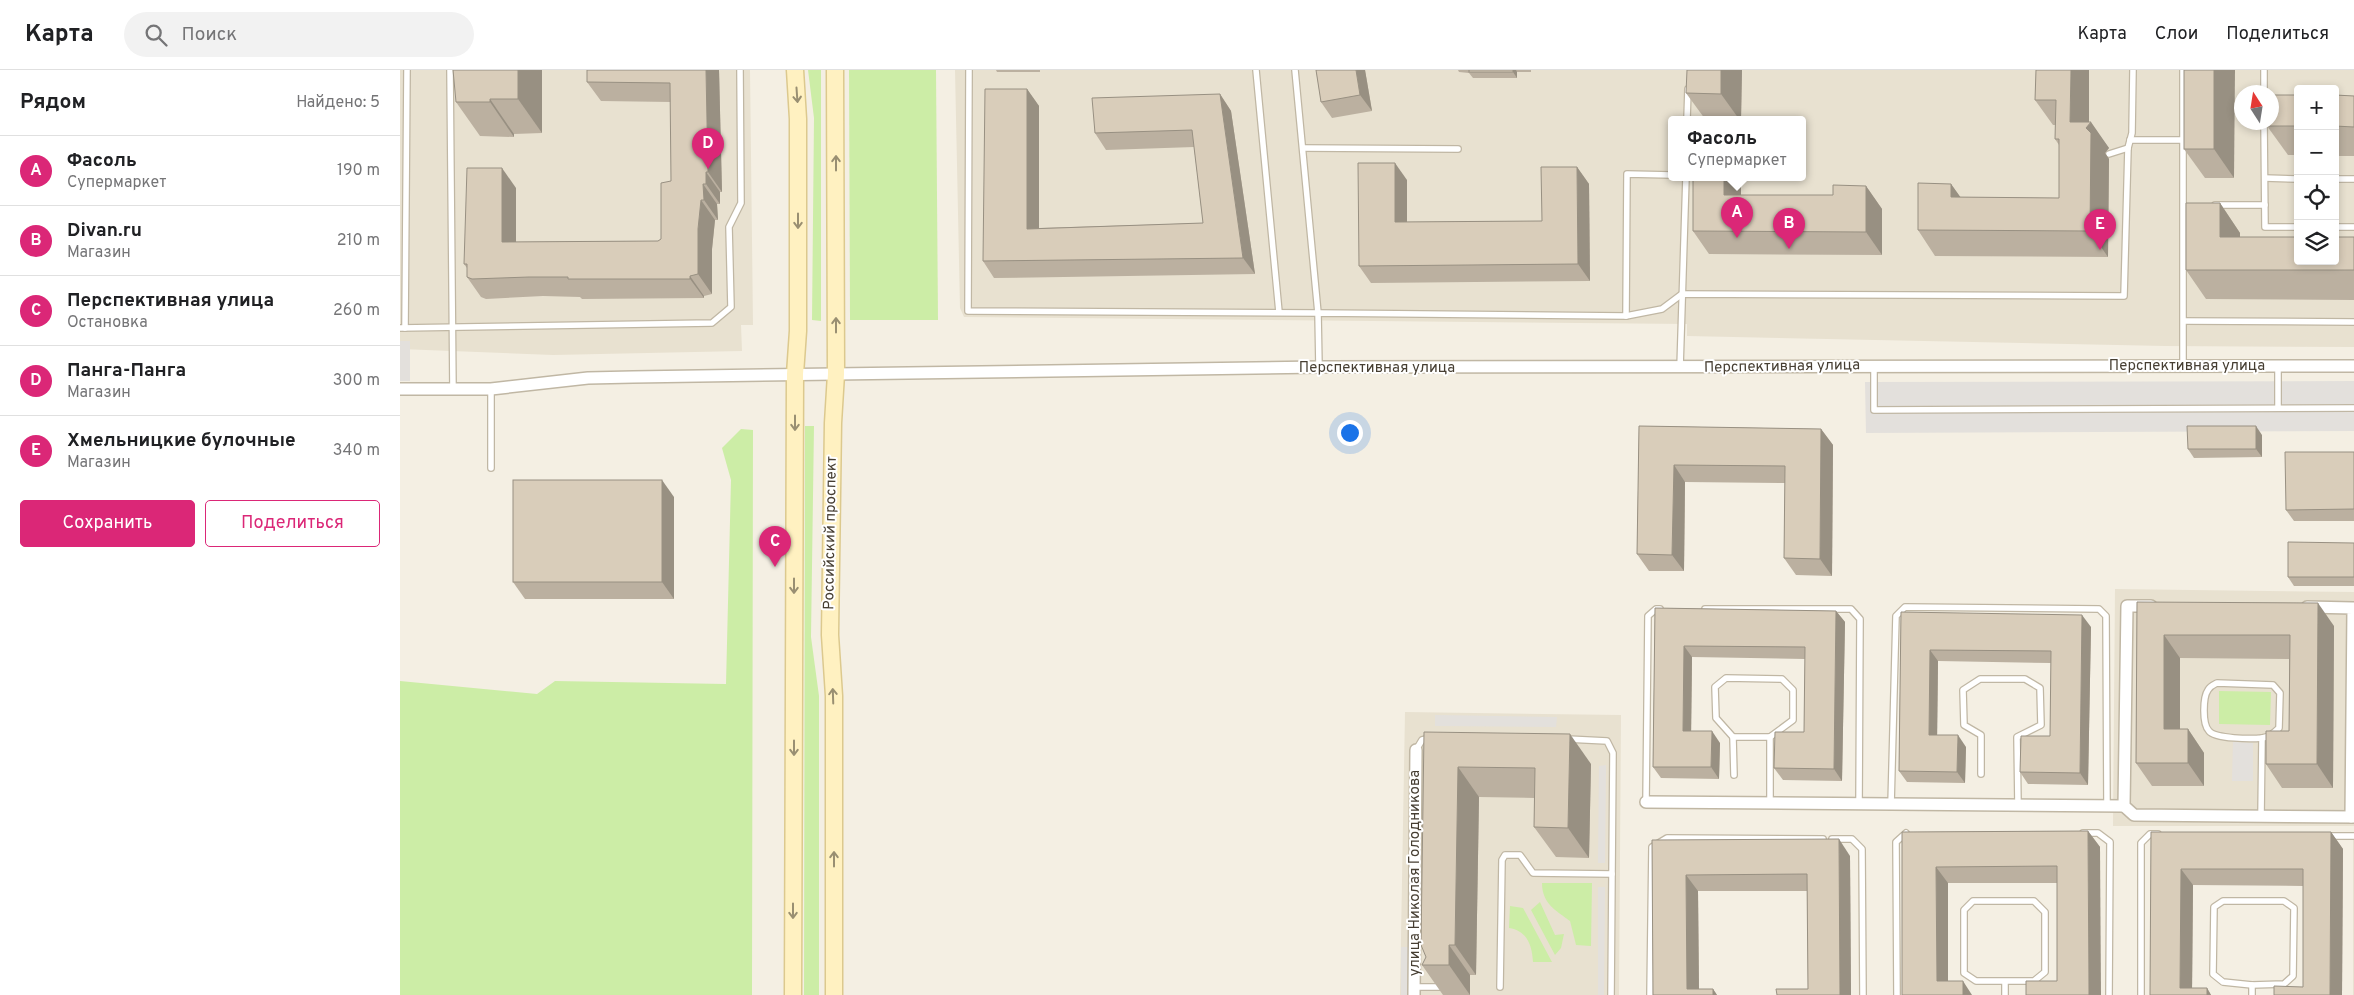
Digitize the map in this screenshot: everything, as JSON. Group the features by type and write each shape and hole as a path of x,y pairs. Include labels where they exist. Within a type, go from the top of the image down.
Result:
{"main road":[{"path":"793,995 795,374 798,331 798,169 795,70"},
{"name":"Российский проспект","path":"834,995 834,696 830,635 833,423 836,374 835,70"}],"street":[{"name":"Перспективная улица","path":"400,389 491,389 588,378 1319,367 2354,366"},
{"path":"2124,806 2127,606 2166,606"},
{"path":"1646,802 2124,806 2134,815 2353,817 2353,608 2294,607"},
{"name":"улица Николая Голодникова","path":"1414,991 1416,750"}],"lane":[{"path":"407,70 402,328 712,323 731,307 729,227 741,203 740,70"},
{"path":"450,70 453,390"},
{"path":"969,70 968,311 1626,316 1662,309 1682,294 2124,296 2132,70"},
{"path":"1256,70 1279,312"},
{"path":"1295,70 1318,313 1319,367"},
{"path":"2183,70 2184,366"},
{"path":"2264,70 2264,85"},
{"path":"1687,116 1688,80"},
{"path":"2264,130 2265,227 2294,227"},
{"path":"2130,140 2183,140"},
{"path":"1303,148 1458,149"},
{"path":"2109,154 2128,148"},
{"path":"1626,316 1628,174 1668,175"},
{"path":"2265,178 2294,179"},
{"path":"2339,179 2354,179"},
{"path":"1680,368 1686,181"},
{"path":"2210,206 2265,204"},
{"path":"2183,206 2192,206"},
{"path":"2339,227 2354,227"},
{"path":"2184,321 2354,322"},
{"path":"1874,366 1874,410 2354,408"},
{"path":"2278,366 2278,408"},
{"path":"491,389 491,468"},
{"path":"1891,805 1896,616 1905,607 1914,607 2098,609 2106,616 2108,806"},
{"path":"1646,802 1648,616 1656,609 1666,609"},
{"path":"1695,609 1851,609 1860,618 1860,805"},
{"path":"1734,737 1770,737 1793,720 1793,690 1782,679 1726,678 1715,687 1716,718 1734,737 1734,775"},
{"path":"1981,774 1981,735 1964,725 1964,690 1980,679 2025,679 2040,688 2041,725 2017,736 2018,805"},
{"path":"2217,683 2273,686 2278,688 2280,693 2279,728 2273,734 2262,738 2216,736 2209,731 2205,725 2205,695 2209,687 2217,683"},
{"path":"1770,737 1770,804"},
{"path":"1416,750 1422,740 1438,738"},
{"path":"2261,816 2262,738"},
{"path":"1562,739 1600,740 1607,742 1611,747 1612,995"},
{"path":"1897,995 1896,842 1906,833 1916,833"},
{"path":"2079,833 2098,834 2110,842 2109,995"},
{"path":"2141,995 2141,843 2150,834 2170,834"},
{"path":"2315,836 2354,836"},
{"path":"1650,995 1652,847 1667,838 1686,838 1852,839 1862,849 1863,995"},
{"path":"1500,987 1502,860 1505,855 1520,854 1533,873 1612,874"},
{"path":"2223,900 2284,901 2294,908 2294,976 2284,984 2252,985 2223,982 2213,974 2214,907 2223,900"},
{"path":"1973,901 2034,901 2045,912 2045,972 2034,981 2005,982 1976,981 1964,973 1964,910 1973,901"},
{"path":"2005,982 2005,995"},
{"path":"2252,985 2252,995"},
{"path":"1414,991 1444,987"}],"shaded area":[{"path":"400,70 750,70 753,325 741,325 742,351 553,355 400,349"},
{"path":"955,70 2354,70 2354,347 2165,346 1687,336 1687,324 964,317 960,308"},
{"path":"400,341 410,341 410,381 400,381"},
{"path":"2354,381 2354,431 1866,433 1865,382"},
{"path":"2115,589 2354,592 2354,826 2113,826"},
{"path":"1405,712 1621,715 1619,995 1400,995"},
{"path":"1435,715 1557,717 1556,727 1435,726"},
{"path":"2233,742 2253,743 2253,781 2232,781"},
{"path":"1606,765 1605,863 1598,863 1599,766"},
{"path":"2354,834 2354,995 2353,995"},
{"path":"1598,887 1605,887 1604,995 1598,995"},
{"path":"1401,947 1408,947 1408,995 1401,995"}],"green space":[{"path":"808,70 821,70 821,321 812,320 814,118"},
{"path":"849,70 936,70 938,320 850,320"},
{"path":"805,426 814,426 811,637 819,696 819,995 804,995"},
{"path":"741,429 753,430 752,995 400,995 400,681 537,694 555,681 726,684 731,480 722,448"},
{"path":"2219,691 2271,692 2270,725 2219,724"},
{"path":"1542,883 1592,883 1591,946 1576,945 1570,921 1547,901 1544,896"},
{"path":"1540,902 1555,935 1564,934 1561,948 1555,955 1531,910"},
{"path":"1510,906 1523,908 1552,962 1533,962 1532,950 1528,940 1521,932 1509,928"}],"building":[{"path":"453,70 518,70 518,99 490,99 490,102 456,102"},
{"path":"587,70 706,70 708,172 706,172 706,184 703,184 704,200 701,200 698,229 698,274 690,276 690,279 568,279 568,277 529,277 472,279 467,277 467,264 464,264 467,168 502,168 502,242 658,241 661,239 661,183 671,181 670,83 587,82"},
{"path":"1316,70 1356,70 1360,95 1321,102"},
{"path":"1469,70 1513,70 1513,72 1469,72"},
{"path":"1687,70 1721,70 1721,94 1686,93"},
{"path":"2036,70 2071,70 2070,122 2091,122 2086,128 2091,133 2090,231 1918,230 1918,183 1951,184 1951,197 2059,198 2059,139 2055,139 2056,100 2035,100"},
{"path":"2184,70 2214,70 2214,149 2184,149"},
{"path":"985,89 1027,89 1027,229 1203,223 1192,130 1095,133 1092,98 1220,94 1243,258 983,261"},
{"path":"2279,95 2294,95 2294,126 2279,126"},
{"path":"2339,95 2354,96 2354,127 2339,126"},
{"path":"1358,163 1395,163 1395,222 1542,221 1541,167 1577,167 1578,264 1359,266"},
{"path":"1693,181 1724,181 1724,195 1833,195 1833,185 1866,186 1866,232 1693,231"},
{"path":"2186,203 2220,203 2220,237 2294,237 2294,265 2339,265 2339,237 2354,237 2354,270 2186,270"},
{"path":"1639,426 1821,429 1820,559 1784,558 1785,466 1674,465 1672,555 1637,554"},
{"path":"2187,426 2256,426 2256,449 2188,449"},
{"path":"2285,452 2354,452 2354,509 2286,510"},
{"path":"513,480 662,480 662,582 513,582"},
{"path":"2288,542 2354,543 2354,577 2288,577"},
{"path":"2137,602 2318,603 2317,764 2266,764 2266,731 2289,731 2290,635 2164,635 2164,729 2188,729 2188,763 2136,763"},
{"path":"1655,608 1836,611 1834,769 1774,768 1775,732 1804,732 1805,647 1684,646 1683,731 1712,731 1711,767 1653,767"},
{"path":"1901,612 2082,615 2080,773 2020,772 2021,736 2050,736 2051,651 1930,650 1929,735 1958,735 1957,772 1899,771"},
{"path":"1424,732 1570,734 1568,828 1534,827 1535,768 1458,767 1455,945 1449,945 1449,965 1422,965 1426,957 1421,945"},
{"path":"2088,831 2089,995 2026,995 2026,981 2057,981 2057,866 1936,867 1937,981 1963,981 1963,995 1902,995 1902,832"},
{"path":"2151,832 2331,832 2330,995 2274,995 2274,986 2303,987 2303,869 2181,869 2180,988 2207,988 2207,995 2150,995"},
{"path":"1839,839 1840,995 1777,995 1776,989 1808,989 1807,874 1686,875 1687,989 1713,989 1713,995 1653,995 1652,840"}],"place":[{"name":"Панга-Панга","path":"708,169"},
{"name":"Фасоль","path":"1737,238"},
{"name":"Divan.ru","path":"1789,249"},
{"name":"Хмельницкие булочные","path":"2100,250"},
{"name":"Перспективная улица","path":"775,567"}]}
